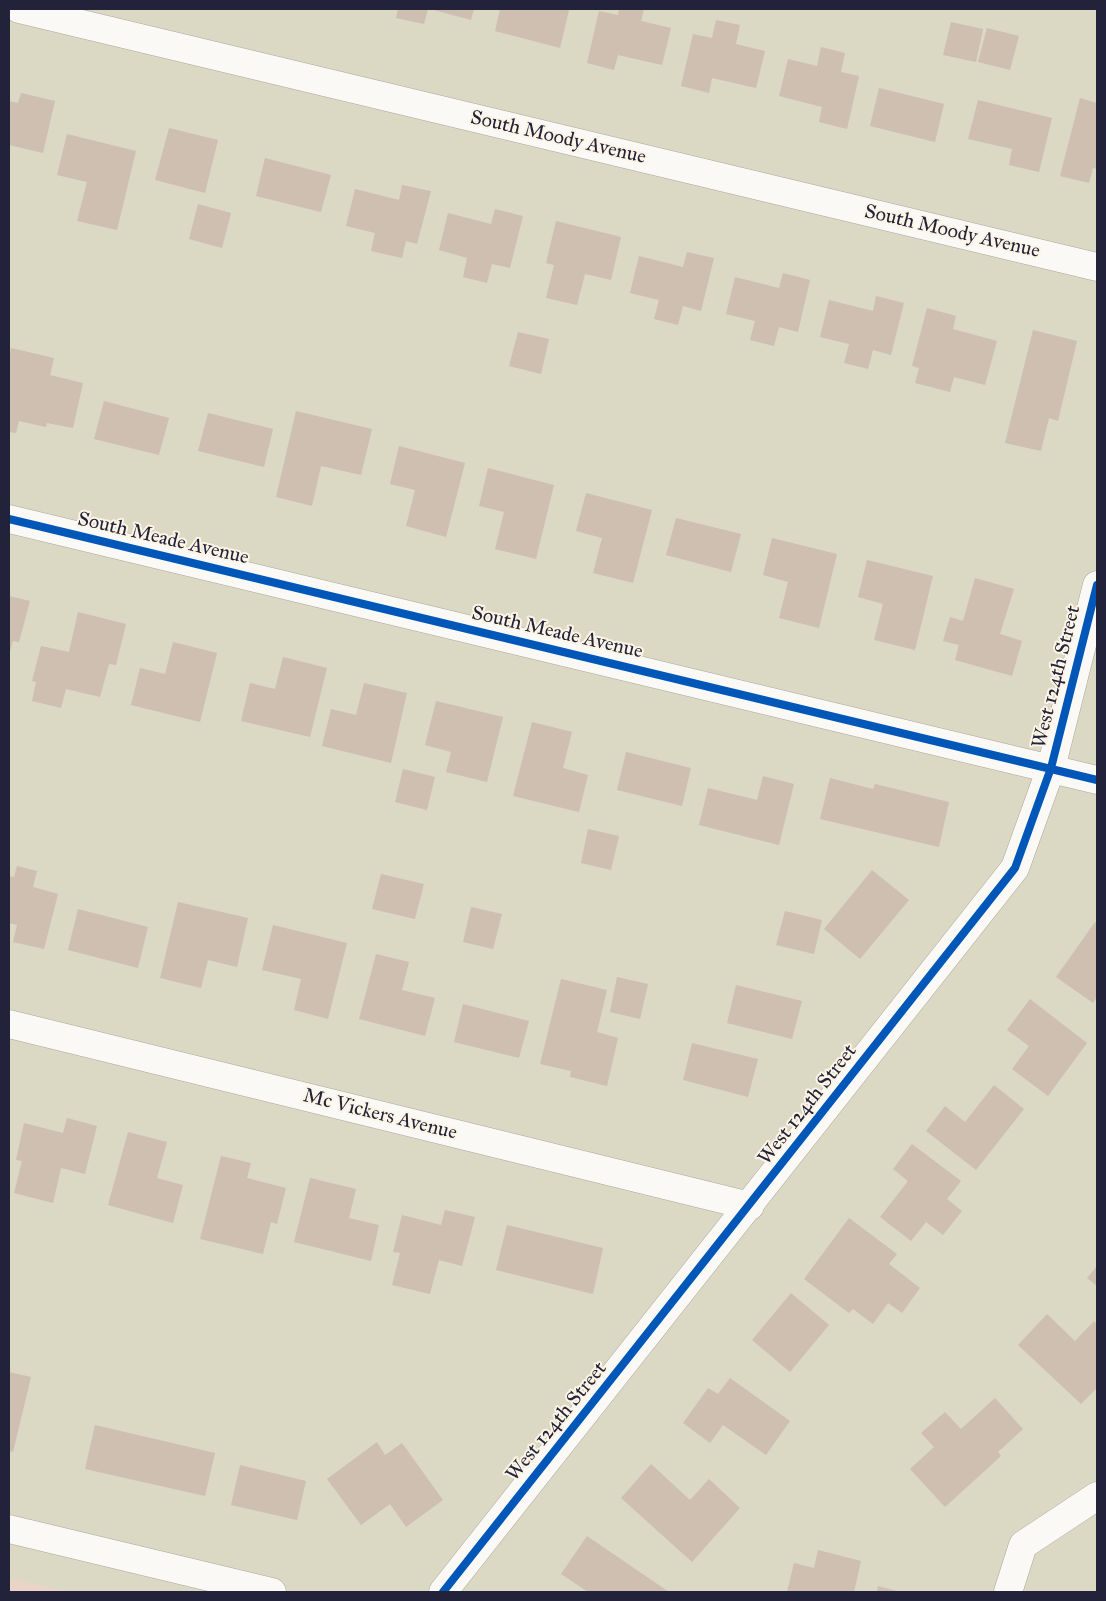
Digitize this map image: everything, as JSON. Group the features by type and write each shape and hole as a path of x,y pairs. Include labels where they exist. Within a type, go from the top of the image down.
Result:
{"street":[{"name":"South Moody Avenue","path":"19,9 1097,267"},
{"name":"South Meade Avenue","path":"9,519 1097,780"},
{"name":"West 124th Street","path":"443,1592 750,1206 1015,868 1051,768 1097,585"},
{"name":"Mc Vickers Avenue","path":"9,1024 750,1206"},
{"path":"1008,1592 1023,1545 1097,1496"},
{"path":"9,1529 259,1591"}],"shaded area":[{"path":"9,1578 70,1592 9,1592"}],"building":[{"path":"398,9 428,9 424,24 396,18"},
{"path":"430,9 474,9 471,20"},
{"path":"500,9 569,10 560,48 495,31"},
{"path":"619,9 644,9 641,21 671,28 662,65 618,55 614,70 587,63 599,11 618,15"},
{"path":"716,20 740,25 736,44 765,51 756,88 712,78 709,93 681,86 693,34 712,38"},
{"path":"951,22 983,29 976,62 943,55"},
{"path":"987,28 1019,36 1010,70 978,62"},
{"path":"821,47 845,53 841,72 859,76 847,129 819,122 822,107 779,96 788,59 817,66"},
{"path":"879,88 944,104 935,142 870,126"},
{"path":"21,93 55,101 43,153 9,145 9,101 18,103"},
{"path":"1080,98 1097,103 1097,169 1093,168 1089,183 1060,176"},
{"path":"978,100 1052,118 1039,172 1009,165 1012,149 968,139"},
{"path":"169,128 218,140 205,193 155,180"},
{"path":"67,134 136,151 117,230 77,221 87,182 57,175"},
{"path":"265,158 331,175 321,212 256,196"},
{"path":"402,185 431,191 417,244 406,241 402,258 371,251 375,233 346,226 355,189 399,200"},
{"path":"198,204 231,213 222,248 189,239"},
{"path":"495,209 523,216 510,268 492,264 487,283 463,277 467,258 439,250 448,213 491,224"},
{"path":"556,221 621,237 611,280 585,274 577,305 546,298 554,265 546,263"},
{"path":"687,252 714,258 701,311 683,306 678,325 654,319 659,300 630,293 639,256 683,267"},
{"path":"783,273 810,280 798,332 779,327 774,346 750,340 755,321 726,314 735,277 779,288"},
{"path":"876,296 904,303 891,355 873,350 868,369 844,363 849,344 820,337 829,300 873,311"},
{"path":"927,308 956,316 953,329 997,341 985,385 954,377 950,392 915,383 919,368 912,366"},
{"path":"1033,330 1077,341 1058,421 1049,418 1041,451 1005,443"},
{"path":"518,332 549,339 541,374 509,366"},
{"path":"11,348 54,358 50,375 83,383 73,428 47,423 46,427 19,421 16,433 9,432 9,359"},
{"path":"104,401 169,418 159,455 94,439"},
{"path":"296,411 372,429 361,475 321,466 312,506 276,497"},
{"path":"208,413 273,429 264,467 198,451"},
{"path":"399,446 465,463 446,537 406,526 415,490 390,484"},
{"path":"488,468 554,485 536,559 495,549 504,512 479,506"},
{"path":"586,493 652,510 633,583 593,573 602,538 576,531"},
{"path":"676,518 741,534 731,572 666,555"},
{"path":"772,538 837,554 819,628 779,618 788,582 763,575"},
{"path":"867,560 933,576 915,650 874,640 883,604 858,597"},
{"path":"975,578 1014,589 1000,634 1022,641 1012,676 955,660 959,645 943,641 950,617 963,621"},
{"path":"9,596 30,601 19,642 13,641 9,655"},
{"path":"78,612 126,624 116,665 109,664 100,697 66,689 61,708 32,701 36,682 32,681 41,646 69,652"},
{"path":"173,642 217,653 200,722 131,705 140,668 165,674"},
{"path":"283,657 327,668 310,737 241,721 250,683 275,689"},
{"path":"364,683 407,693 391,763 322,746 331,709 356,715"},
{"path":"436,701 503,717 487,782 446,772 451,752 425,745"},
{"path":"532,722 572,732 563,768 588,775 579,812 513,796"},
{"path":"626,752 691,768 682,806 617,790"},
{"path":"403,769 435,777 427,810 395,802"},
{"path":"763,776 794,784 779,845 699,825 708,788 757,800"},
{"path":"830,778 873,789 875,784 949,802 939,847 820,819"},
{"path":"588,829 619,836 611,870 581,863"},
{"path":"17,866 37,871 33,887 58,894 44,949 13,942 17,925 9,923 9,876 14,877"},
{"path":"872,870 909,900 860,959 824,929"},
{"path":"381,874 424,884 415,919 372,909"},
{"path":"178,902 248,918 237,967 208,960 201,988 160,978"},
{"path":"471,907 502,914 493,949 463,942"},
{"path":"78,909 148,927 138,968 68,950"},
{"path":"785,911 822,920 814,954 776,945"},
{"path":"1095,922 1097,924 1097,997 1093,1003 1056,977"},
{"path":"273,925 347,943 328,1019 294,1010 301,979 262,970"},
{"path":"376,954 409,962 402,990 435,998 425,1036 359,1019"},
{"path":"617,977 648,984 640,1019 610,1012"},
{"path":"561,979 607,990 597,1032 618,1038 607,1086 570,1077 571,1071 540,1064"},
{"path":"736,985 802,1001 792,1039 727,1023"},
{"path":"1030,999 1087,1043 1048,1096 1012,1069 1029,1046 1007,1030"},
{"path":"463,1004 529,1021 519,1058 454,1042"},
{"path":"692,1043 758,1059 748,1097 683,1080"},
{"path":"994,1085 1024,1109 976,1170 926,1131 945,1106 965,1122"},
{"path":"67,1118 97,1126 85,1174 61,1168 53,1203 14,1193 22,1161 16,1160 24,1123 63,1133"},
{"path":"128,1132 167,1142 157,1178 183,1185 173,1223 108,1205"},
{"path":"912,1144 961,1181 947,1199 962,1211 943,1235 926,1222 911,1241 880,1217 908,1181 893,1169"},
{"path":"221,1156 251,1163 247,1178 286,1188 277,1224 271,1222 263,1254 200,1239"},
{"path":"310,1178 356,1189 349,1218 379,1225 371,1261 294,1242"},
{"path":"445,1210 475,1217 462,1266 439,1260 430,1294 392,1285 400,1253 393,1252 402,1215 441,1225"},
{"path":"849,1218 897,1254 889,1264 920,1288 902,1313 888,1303 873,1324 853,1309 849,1313 804,1279"},
{"path":"507,1225 603,1248 593,1294 496,1270"},
{"path":"1097,1266 1097,1286 1087,1278"},
{"path":"791,1293 829,1325 790,1372 752,1340"},
{"path":"1047,1314 1075,1341 1094,1321 1097,1324 1097,1388 1081,1404 1018,1345"},
{"path":"9,1372 31,1377 13,1452 9,1451"},
{"path":"730,1378 790,1421 766,1455 723,1425 710,1443 683,1423 708,1388 718,1394"},
{"path":"995,1398 1023,1429 998,1452 1001,1456 945,1507 910,1469 934,1447 921,1433 945,1412 961,1429"},
{"path":"95,1425 215,1453 205,1496 85,1469"},
{"path":"377,1442 385,1455 402,1443 443,1500 406,1527 390,1504 361,1525 327,1479"},
{"path":"651,1464 690,1500 709,1479 740,1508 692,1562 621,1498"},
{"path":"240,1465 306,1481 297,1520 231,1505"},
{"path":"587,1536 669,1592 588,1592 561,1574"},
{"path":"818,1550 861,1561 854,1592 787,1592 794,1563 814,1568"},
{"path":"878,1586 900,1592 877,1592"}],"cycle path":[{"path":"9,519 1097,780"},
{"path":"443,1592 1015,868 1051,768 1097,585"}]}
